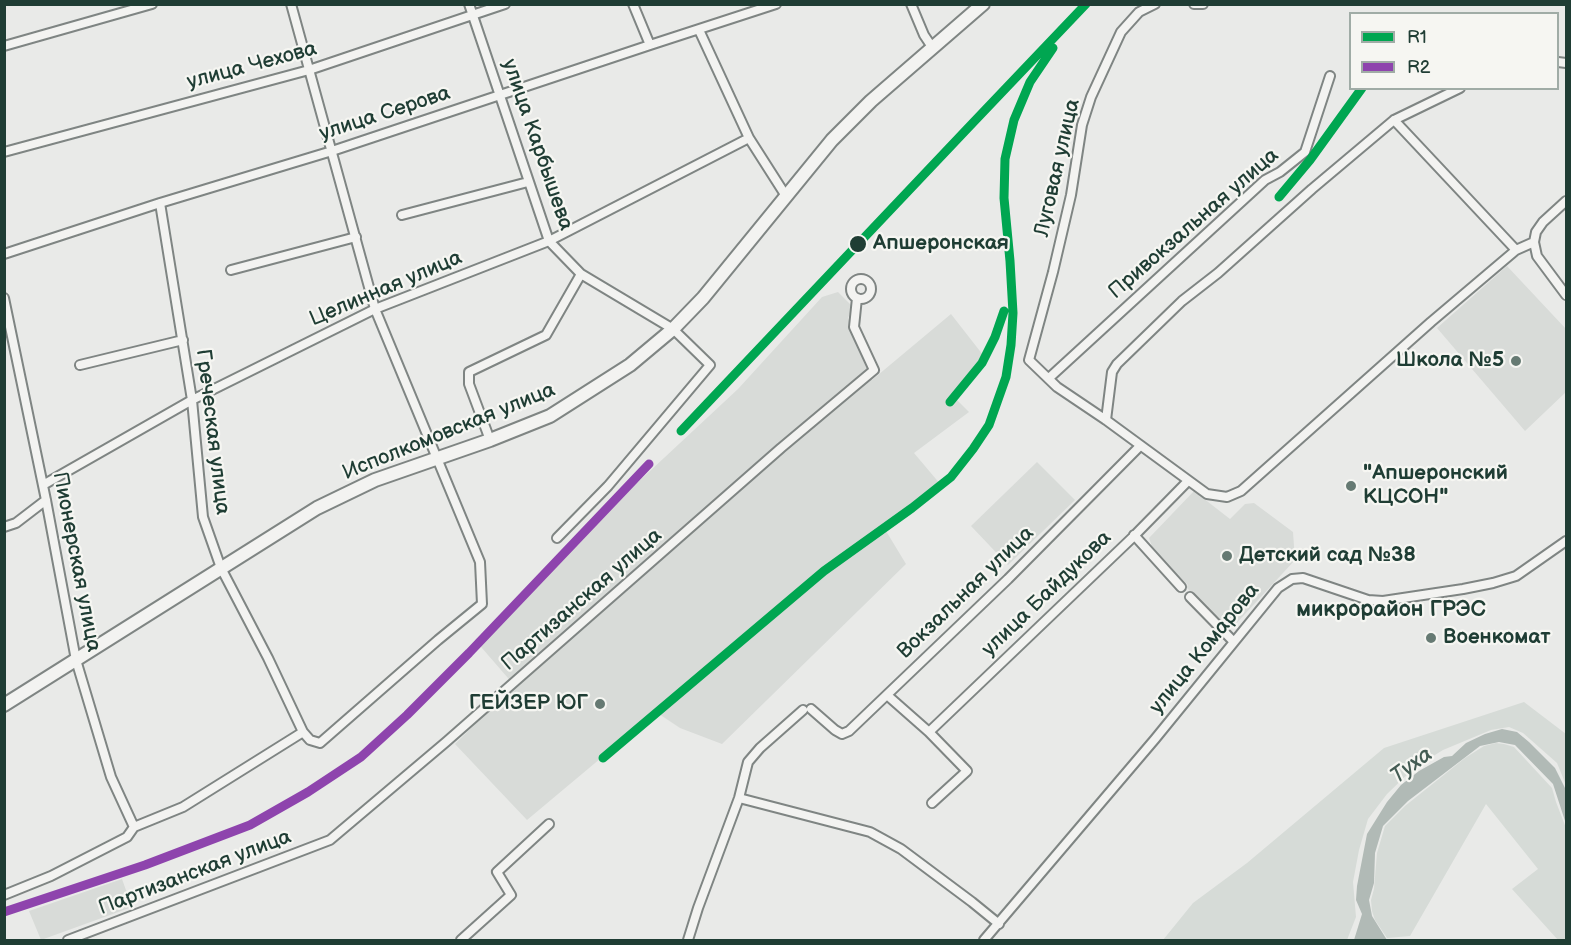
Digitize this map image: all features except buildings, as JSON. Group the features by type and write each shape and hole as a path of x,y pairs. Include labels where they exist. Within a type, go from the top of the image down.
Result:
{"main road":[{"name":"Исполкомовская улица","path":"4,705 317,508 375,480 490,440 550,416 630,365 673,329 703,298 840,132 871,101 983,4"}],"street":[{"path":"4,46 152,4"},
{"path":"4,895 51,876 127,837 134,827 183,807 303,732 310,740 320,743 482,604 480,562 375,309 291,4"},
{"name":"улица Карбышева","path":"469,4 549,241 580,274 673,329 710,365 608,486 556,537"},
{"name":"улица Чехова","path":"4,152 309,70 505,4"},
{"path":"633,4 650,45"},
{"name":"улица Серова","path":"4,254 160,203 332,151 776,4"},
{"path":"911,4 924,35 932,47"},
{"name":"Луговая улица","path":"1049,378 1029,360 1071,195 1082,125 1088,106 1121,32 1139,12 1155,4"},
{"path":"1194,4 1203,4"},
{"path":"699,30 750,138 786,196"},
{"name":"Привокзальная улица","path":"1049,378 1265,180 1280,172 1305,152 1330,76"},
{"path":"1106,420 1112,372 1117,364 1182,301 1218,273 1394,120 1456,90"},
{"path":"1394,120 1516,250"},
{"name":"Целинная улица","path":"43,484 192,400 375,309 549,241 750,138"},
{"path":"402,215 528,182"},
{"path":"1566,201 1543,222 1536,232 1534,242 1537,256 1566,295"},
{"name":"Греческая улица","path":"160,203 192,400 203,517 221,568 303,732"},
{"path":"231,270 356,237"},
{"path":"1049,378 1057,387 1207,494 1227,497 1241,491 1431,322 1516,250 1534,242"},
{"path":"490,440 470,384 470,372 546,335 580,274"},
{"name":"Пионерская улица","path":"4,297 43,484 76,660 111,777 134,827"},
{"name":"Партизанская улица","path":"68,940 330,840 874,370 854,327 857,298"},
{"path":"80,365 183,340"},
{"name":"Вокзальная улица","path":"688,940 739,798 748,762 759,748 807,710 842,734 849,731 1008,579 1140,446"},
{"name":"улица Байдукова","path":"929,732 1188,481"},
{"path":"4,527 16,523 46,500"},
{"path":"1134,535 1181,587"},
{"name":"улица Комарова","path":"984,940 1155,739 1278,588 1292,579 1303,578 1368,600 1383,601 1463,589 1516,576 1566,541"},
{"path":"1190,597 1234,642"},
{"path":"888,695 967,771 932,803"},
{"path":"739,798 870,832 901,849 999,924"},
{"path":"460,940 510,895 497,872 549,824"}],"shaded area":[{"name":"Школа №5","path":"1507,266 1566,329 1566,392 1525,431 1437,328"},
{"path":"838,292 853,307 848,318 872,380 951,314 983,355 953,396 969,412 914,453 941,485 886,531 906,564 722,744 680,728 656,712 527,820 455,744 514,685 475,640 606,512 738,389 822,297"},
{"path":"1037,462 1075,500 1008,565 971,526"},
{"name":"Детский сад №38","path":"1194,491 1230,519 1245,504 1254,503 1293,532 1295,560 1233,627 1221,623 1186,587 1188,585 1154,552 1149,538"},
{"path":"1524,702 1566,734 1566,785 1557,763 1523,733 1509,727 1491,730 1443,750 1414,768 1387,794 1368,819 1353,882 1356,917 1347,940 1163,940 1193,903 1247,863 1384,748"},
{"path":"1502,729 1517,732 1555,768 1566,790 1566,824 1553,784 1515,745 1499,742 1480,746 1408,801 1383,826 1375,853 1374,883 1369,900 1372,916 1387,940 1354,940 1362,914 1356,900 1367,834 1387,802 1401,785 1419,771 1444,757 1452,756 1466,743"},
{"path":"1496,743 1514,747 1552,788 1566,828 1566,940 1558,940 1512,889 1538,869 1486,804 1410,936 1387,938 1375,920 1371,900 1377,853 1385,826 1405,806 1465,758 1484,746"},
{"path":"122,879 132,907 41,940 29,911"}],"transit line":[{"name":"R1","path":"681,431 1086,4"},
{"name":"R1","path":"603,758 824,571 951,477 989,425 1006,377 1013,313 1004,198 1005,159 1014,120 1030,82 1053,48"},
{"name":"R1","path":"1279,197 1310,160 1361,90"},
{"name":"R1","path":"950,402 982,363 995,337 1004,311"},
{"name":"R2","path":"4,912 145,865 250,825 308,792 361,757 469,653 649,464"}],"place":[{"name":"Апшеронская","path":"858,244"},
{"name":"Школа №5","path":"1516,361"},
{"name":"\"Апшеронский КЦСОН\"","path":"1351,486"},
{"name":"Детский сад №38","path":"1227,556"},
{"name":"Военкомат","path":"1431,638"},
{"name":"ГЕЙЗЕР ЮГ","path":"600,704"}],"district":[{"name":"микрорайон ГРЭС","path":"1391,610"}],"water label":[{"name":"Туха","path":"1412,766"}]}
